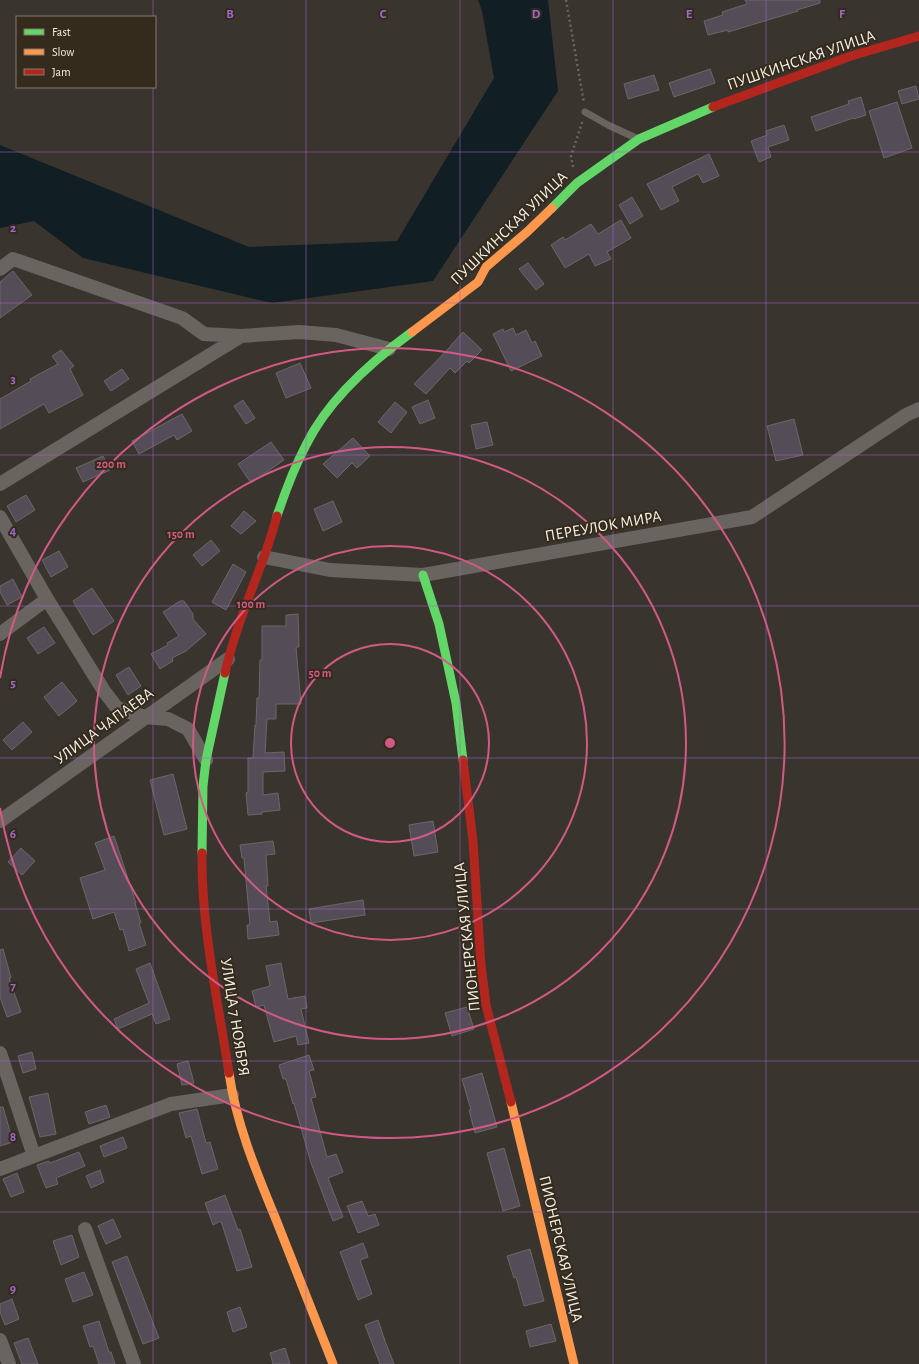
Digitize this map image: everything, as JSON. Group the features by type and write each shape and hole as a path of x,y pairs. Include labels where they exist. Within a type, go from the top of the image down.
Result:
{"street":[{"name":"ПУШКИНСКАЯ УЛИЦА","path":"228,659 285,492 306,444 328,410 367,368 389,349 478,282 486,267 527,232 577,183 639,139 712,107 851,56 919,36"},
{"path":"0,269 12,259 182,318 204,334 241,336 299,332 336,335 389,349"},
{"path":"0,484 241,336"},
{"name":"ПЕРЕУЛОК МИРА","path":"264,557 330,570 423,575 752,517 906,415 919,409"},
{"path":"0,517 47,599 104,691 117,708 145,717 168,719 188,729 206,760"},
{"name":"ПИОНЕРСКАЯ УЛИЦА","path":"423,575 439,624 456,703 473,841 481,965 486,1005 518,1128 569,1349 574,1364"},
{"path":"0,634 47,599"},
{"name":"УЛИЦА ЧАПАЕВА","path":"2,818 228,659"},
{"name":"УЛИЦА 7 НОЯБРЯ","path":"228,659 206,760 203,786 202,866 207,923 232,1094 240,1125 264,1190 333,1364"},
{"path":"0,1053 34,1156"},
{"path":"0,1169 171,1104 232,1094"},
{"path":"85,1229 134,1364"},
{"path":"0,1340 9,1364"}],"lane":[{"path":"585,112 608,125 639,139"}],"path":[{"path":"566,0 585,112 571,156 577,183"}],"shaded area":[{"path":"478,0 548,0 558,91 433,281 272,303 83,258 34,221 0,228 0,145 249,247 397,241 494,78 482,11"}],"building":[{"path":"745,0 820,0 820,3 728,32 728,30 708,35 704,21 723,15 722,12 747,4"},
{"path":"710,69 715,83 674,97 669,83"},
{"path":"654,75 659,90 628,99 624,84"},
{"path":"916,86 919,99 902,104 898,91"},
{"path":"861,97 866,115 816,131 811,117 849,104 848,101"},
{"path":"897,102 912,148 884,158 869,111"},
{"path":"784,125 789,140 768,147 771,157 759,162 751,141 767,135 766,131"},
{"path":"709,154 719,176 703,183 698,174 672,187 679,201 661,210 647,184"},
{"path":"632,197 643,216 630,224 619,205"},
{"path":"621,220 631,238 607,252 611,259 595,266 589,254 565,268 551,245 563,237 565,240 591,224 598,234"},
{"path":"528,263 544,284 536,290 519,269"},
{"path":"13,271 32,295 0,318 0,282"},
{"path":"513,328 516,335 526,330 532,343 535,341 542,356 511,371 493,334 503,329 504,332"},
{"path":"463,332 482,350 469,363 467,361 455,373 450,368 426,394 414,384"},
{"path":"61,350 74,366 70,369 83,395 49,413 44,404 0,429 0,399 31,381 30,379 58,364 52,356"},
{"path":"300,363 311,388 286,398 276,373"},
{"path":"122,369 129,379 111,391 104,381"},
{"path":"243,400 255,418 246,424 234,406"},
{"path":"428,400 435,418 420,424 412,407"},
{"path":"395,402 407,412 391,433 378,422"},
{"path":"182,414 192,431 177,440 174,435 139,454 132,441"},
{"path":"794,419 803,455 776,461 767,426"},
{"path":"487,422 493,445 476,449 471,425"},
{"path":"353,438 370,456 357,468 352,463 337,478 323,464"},
{"path":"271,442 284,460 251,483 238,464"},
{"path":"103,456 110,470 83,482 76,468"},
{"path":"26,495 35,510 16,522 7,506"},
{"path":"333,501 342,522 323,531 314,509"},
{"path":"244,511 256,521 241,534 231,526"},
{"path":"211,540 220,551 202,566 193,555"},
{"path":"59,551 68,567 51,577 42,560"},
{"path":"233,564 246,572 226,610 212,602"},
{"path":"13,579 22,597 7,605 0,592 0,586"},
{"path":"92,588 114,621 93,635 73,601"},
{"path":"180,601 184,601 193,614 193,619 206,634 186,651 172,658 173,661 160,669 151,654 168,645 167,643 179,636 163,612"},
{"path":"298,614 299,647 296,647 301,704 276,704 276,719 267,719 265,753 284,752 285,771 263,772 263,795 278,793 280,810 248,815 246,793 248,792 248,758 253,758 257,698 259,698 260,660 262,660 262,626 286,626 286,615"},
{"path":"44,627 55,643 38,654 27,638"},
{"path":"129,667 141,686 128,695 116,675"},
{"path":"62,682 77,701 59,716 44,697"},
{"path":"23,722 32,732 12,750 3,740"},
{"path":"173,774 187,829 164,835 150,780"},
{"path":"433,821 438,852 414,856 409,825"},
{"path":"114,836 136,903 141,923 139,923 146,945 129,951 123,929 120,930 114,912 93,919 80,878 105,870 95,843"},
{"path":"273,841 275,854 266,855 268,886 266,886 270,922 277,921 279,935 248,939 247,925 250,925 244,858 242,858 240,845"},
{"path":"21,848 35,861 22,875 8,862"},
{"path":"363,900 365,915 311,923 309,909"},
{"path":"3,949 11,978 9,978 21,1012 7,1017 0,997 0,950"},
{"path":"150,963 170,1019 156,1024 152,1014 118,1029 114,1019 149,1003 136,969"},
{"path":"281,963 288,999 305,996 307,1008 301,1009 309,1043 298,1045 296,1036 274,1042 264,1005 256,1007 252,991 270,986 266,966"},
{"path":"467,1007 474,1029 452,1036 445,1013"},
{"path":"32,1052 36,1069 23,1073 18,1056"},
{"path":"309,1055 314,1070 309,1071 316,1097 311,1098 327,1157 336,1154 343,1172 328,1178 343,1217 333,1221 311,1163 286,1079 283,1079 279,1065"},
{"path":"188,1061 194,1083 182,1085 177,1064"},
{"path":"482,1073 497,1127 475,1133 469,1110 471,1110 462,1079"},
{"path":"48,1093 56,1134 40,1137 29,1097"},
{"path":"106,1105 110,1117 89,1124 85,1112"},
{"path":"0,1107 3,1107 13,1142 0,1146"},
{"path":"197,1109 206,1143 210,1142 218,1169 202,1174 191,1136 186,1138 179,1113"},
{"path":"123,1137 127,1148 104,1157 100,1146"},
{"path":"504,1148 520,1206 503,1211 487,1153"},
{"path":"79,1152 85,1166 56,1178 58,1184 46,1188 37,1165 49,1161 50,1163"},
{"path":"100,1170 104,1182 91,1188 86,1176"},
{"path":"17,1173 24,1192 11,1197 3,1179"},
{"path":"225,1195 238,1230 240,1229 252,1267 237,1271 221,1221 213,1225 205,1203"},
{"path":"362,1201 368,1216 375,1214 379,1225 358,1233 347,1206"},
{"path":"113,1219 121,1237 106,1244 98,1226"},
{"path":"72,1235 79,1257 61,1265 53,1241"},
{"path":"363,1243 368,1257 360,1260 372,1294 358,1300 340,1252"},
{"path":"530,1249 544,1301 524,1306 516,1277 514,1278 507,1256"},
{"path":"127,1256 159,1338 143,1344 112,1262"},
{"path":"84,1272 93,1295 73,1302 65,1279"},
{"path":"12,1299 19,1319 5,1325 0,1312 0,1304"},
{"path":"240,1307 247,1327 233,1332 227,1312"},
{"path":"378,1320 394,1364 380,1364 365,1325"},
{"path":"99,1321 109,1352 111,1352 115,1364 99,1364 93,1346 90,1347 83,1326"},
{"path":"551,1324 556,1341 530,1347 526,1331"},
{"path":"28,1338 38,1364 22,1364 14,1343"},
{"path":"285,1348 290,1364 273,1364 270,1353"}],"traffic: fast":[{"path":"552,208 577,183 639,139 713,107"},
{"path":"277,516 290,480 302,454 315,428 326,412 352,382 412,332"},
{"path":"423,575 439,624 456,703 463,760"},
{"path":"202,853 203,786 206,760 225,673"}],"traffic: slow":[{"path":"412,332 478,282 486,267 527,232 552,208"},
{"path":"229,1073 236,1110 248,1146 333,1364"},
{"path":"511,1102 574,1364"}],"traffic: jam":[{"path":"713,107 851,56 919,36"},
{"path":"225,673 238,629 266,552 277,516"},
{"path":"463,760 473,841 481,965 486,1005 511,1102"},
{"path":"202,853 202,880 207,936 229,1073"}]}
